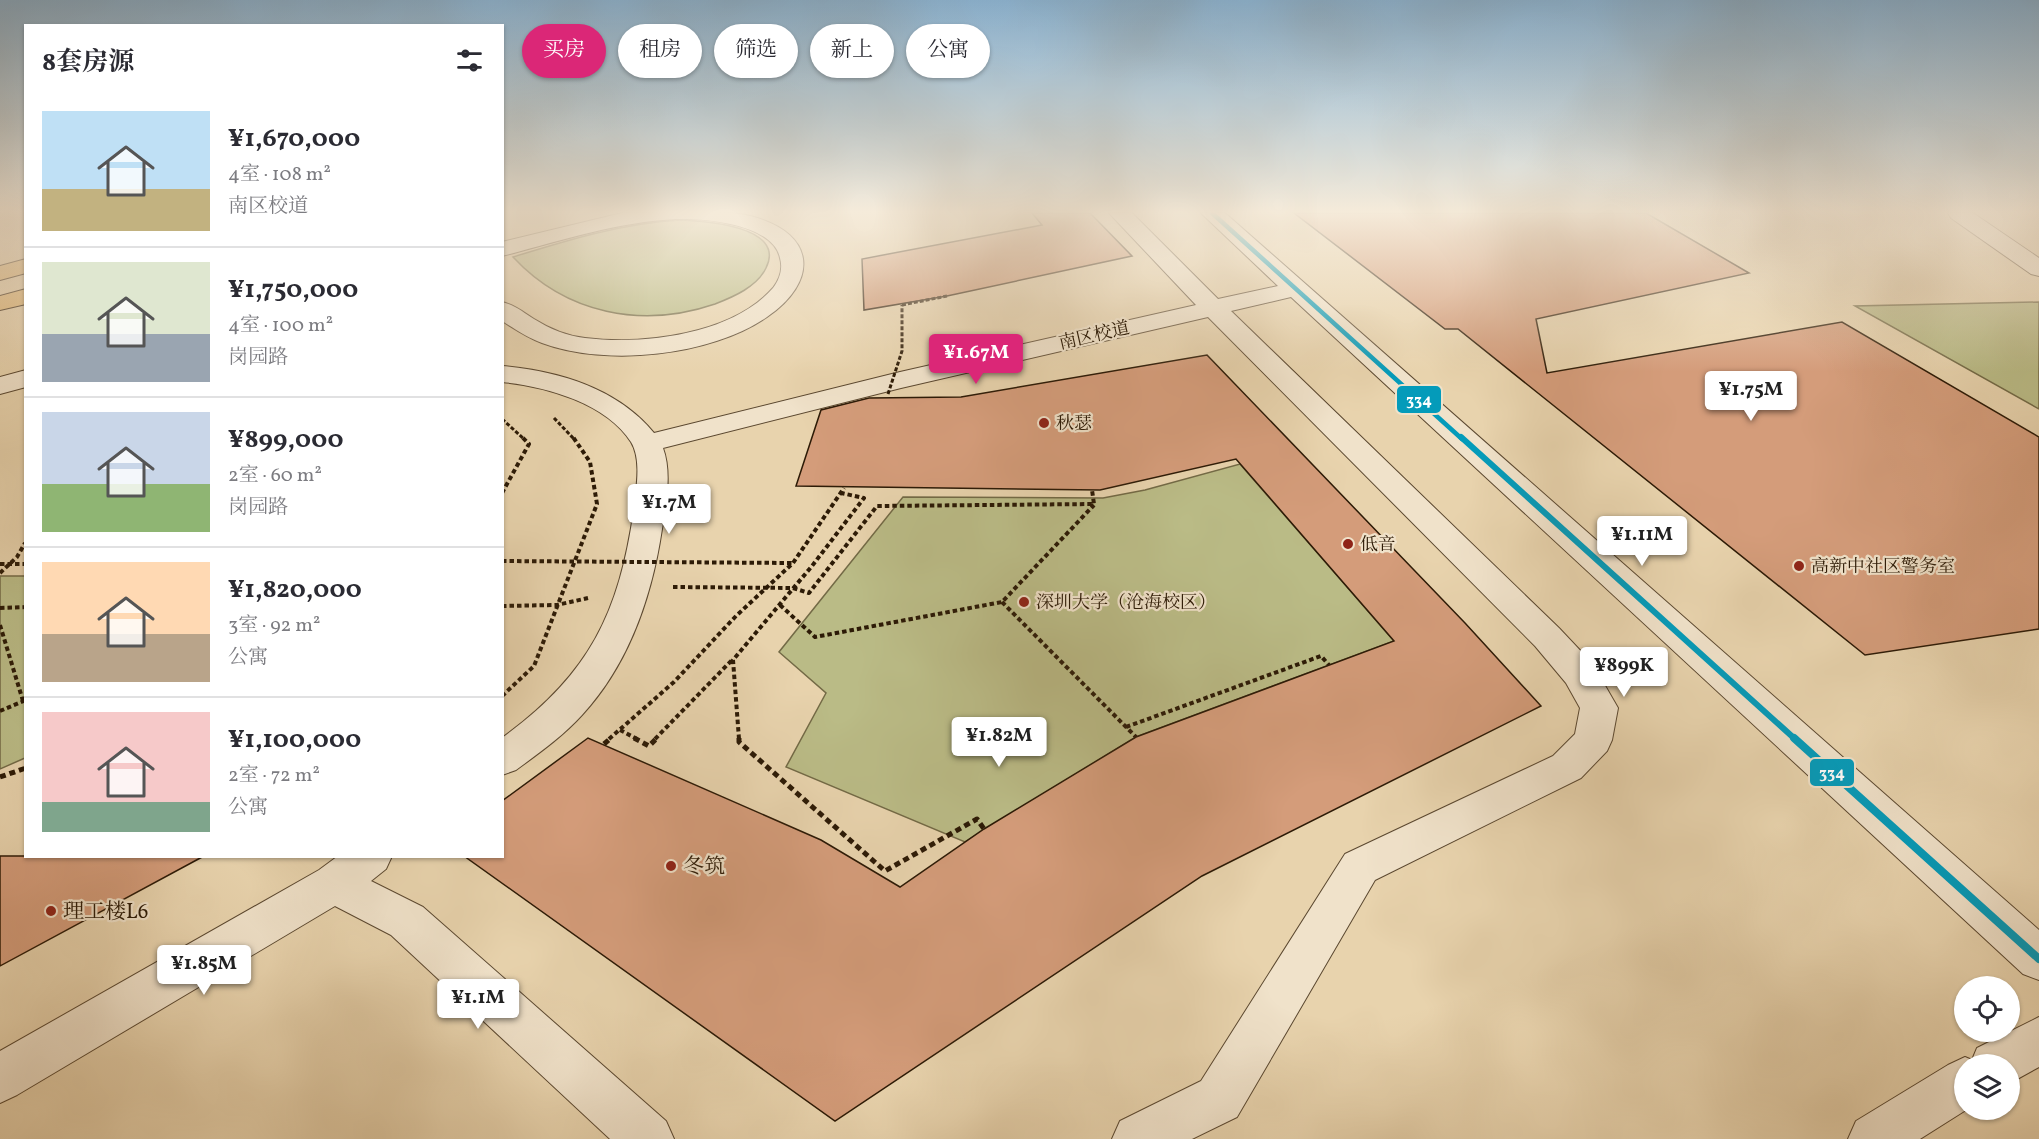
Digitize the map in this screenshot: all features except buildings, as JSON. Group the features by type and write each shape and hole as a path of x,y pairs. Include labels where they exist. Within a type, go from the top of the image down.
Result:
{"main road":[{"path":"0,273 24,267"},
{"path":"0,303 24,297"}],"street":[{"path":"504,310 534,331 558,340 587,346 610,347 662,344 697,337 745,319 778,296 788,282 792,266"},
{"path":"1138,1139 1219,1099 1360,867 1567,767 1593,740 1599,708 1579,673 1547,637 1172,266"},
{"path":"1271,266 2039,959"},
{"name":"南区校道","path":"647,443 900,380 1296,289"},
{"path":"504,374 551,382 592,398 624,416 647,443 651,459 651,500 634,587 609,650 577,696 545,728 504,758"},
{"path":"0,386 24,379"},
{"path":"0,391 24,385"},
{"path":"0,1078 334,884 367,858"},
{"path":"334,884 407,921 648,1139"},
{"path":"2015,1054 2039,1041"},
{"path":"1874,1139 1954,1089"}],"path":[{"path":"888,394 898,374 904,354 906,327 902,305 947,296"},
{"path":"504,694 534,666 597,504 590,462 568,431 546,411"},
{"path":"504,421 529,444 504,489"},
{"path":"604,744 674,682 736,616 793,562 843,490 864,498 812,566 733,660 649,746 620,730"},
{"path":"1092,490 1094,504"},
{"path":"793,588 809,593 877,506 1094,504"},
{"path":"780,605 815,637 1002,602 1094,504"},
{"path":"0,573 17,557 24,545"},
{"path":"504,561 793,562"},
{"path":"0,564 24,564"},
{"path":"1002,602 1136,737"},
{"path":"0,608 24,607"},
{"path":"0,625 24,700 0,711"},
{"path":"1126,727 1321,656 1329,665"},
{"path":"733,660 739,742 885,871 977,819 984,829"},
{"path":"0,777 24,769"}],"green space":[{"path":"523,266 766,266 757,281 729,298 688,311 660,315 633,315 581,304 557,292"},
{"path":"2039,302 2039,409 1855,306"},
{"path":"1240,464 1394,641 1136,737 965,842 786,767 826,693 779,652 903,497 1103,498 1145,490"},
{"path":"0,576 24,576 24,758 0,769"}],"transit line":[{"name":"334","path":"1271,266 2039,959"}],"place":[{"name":"秋瑟","path":"1044,423"},
{"name":"低音","path":"1348,544"},
{"name":"高新中社区警务室","path":"1799,566"},
{"name":"深圳大学（沧海校区）","path":"1024,602"},
{"name":"冬筑","path":"671,866"},
{"name":"理工楼L6","path":"51,911"}]}
